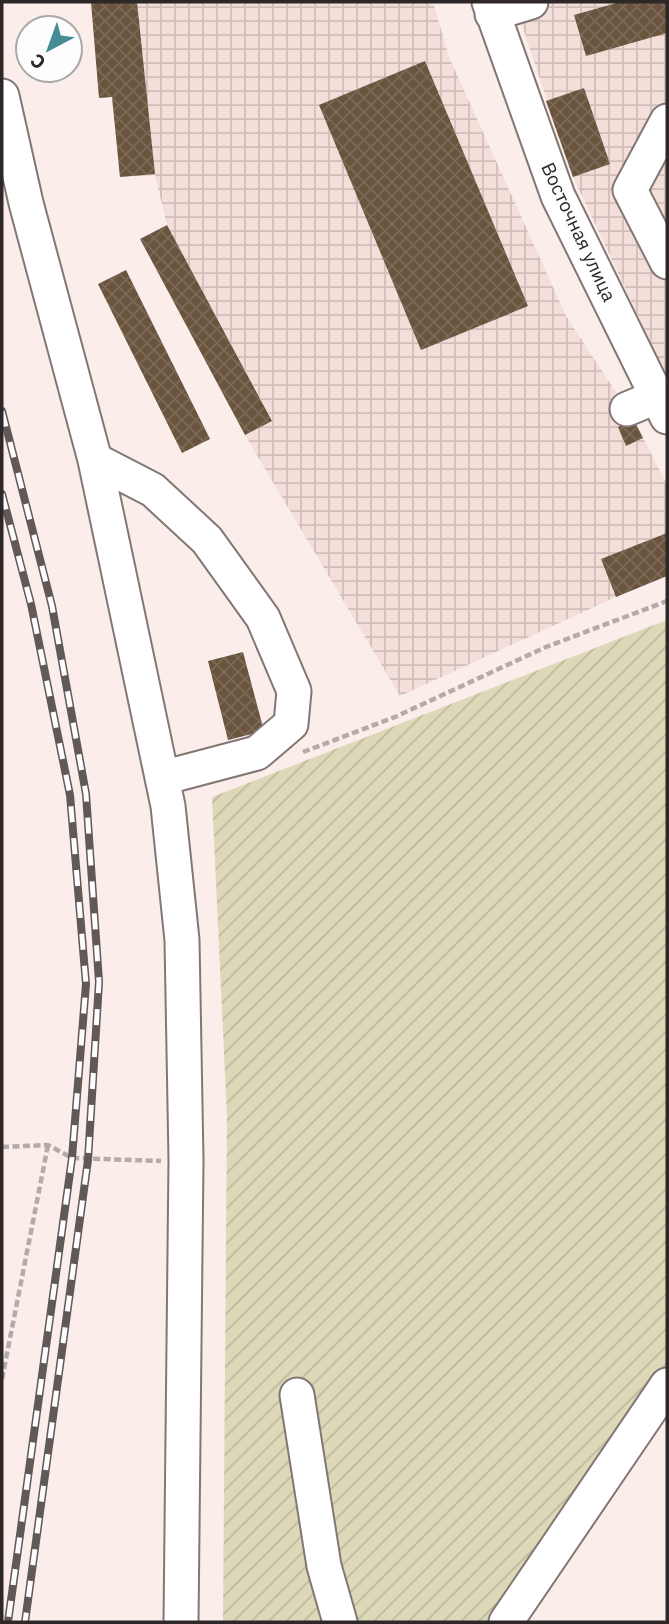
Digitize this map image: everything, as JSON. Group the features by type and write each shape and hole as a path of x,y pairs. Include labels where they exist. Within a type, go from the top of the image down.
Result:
{"street":[{"path":"491,8 531,2"},
{"name":"Восточная улица","path":"491,8 558,196 654,395"},
{"path":"2,96 26,203 95,460 168,806 182,940 186,1160 181,1622"},
{"path":"667,121 630,190 667,262"},
{"path":"95,460 153,490 208,540 263,618 295,691 291,724 257,753 162,778"},
{"path":"506,1622 667,1385"},
{"path":"297,1395 324,1566 340,1622"}],"path":[{"path":"299,754 395,717 546,648 667,601"},
{"path":"2,1147 48,1145 72,1158 88,1160 186,1160"},
{"path":"2,1379 48,1145"}],"shaded area":[{"path":"91,2 433,2 449,57 566,316 634,420 667,485 667,576 400,696 245,435 272,420 167,225 155,175 120,177 112,97 99,98"},
{"path":"514,2 667,2 667,377 573,177"},
{"path":"667,620 667,1371 496,1622 223,1622 227,1116 212,797"}],"building":[{"path":"91,2 137,2 155,174 120,177 112,97 99,98"},
{"path":"620,2 667,2 667,33 586,56 574,15"},
{"path":"425,61 528,306 421,350 319,105"},
{"path":"584,88 610,164 573,177 546,101"},
{"path":"167,225 272,421 245,435 140,239"},
{"path":"126,270 210,439 182,453 98,284"},
{"path":"634,420 643,438 626,446 618,427"},
{"path":"667,533 667,576 616,597 601,559"},
{"path":"243,652 264,731 228,740 208,661"}],"railway":[{"path":"2,411 52,606 86,794 99,982 88,1160 25,1622"},
{"path":"2,494 31,604 70,795 86,984 72,1158 8,1622"}]}
